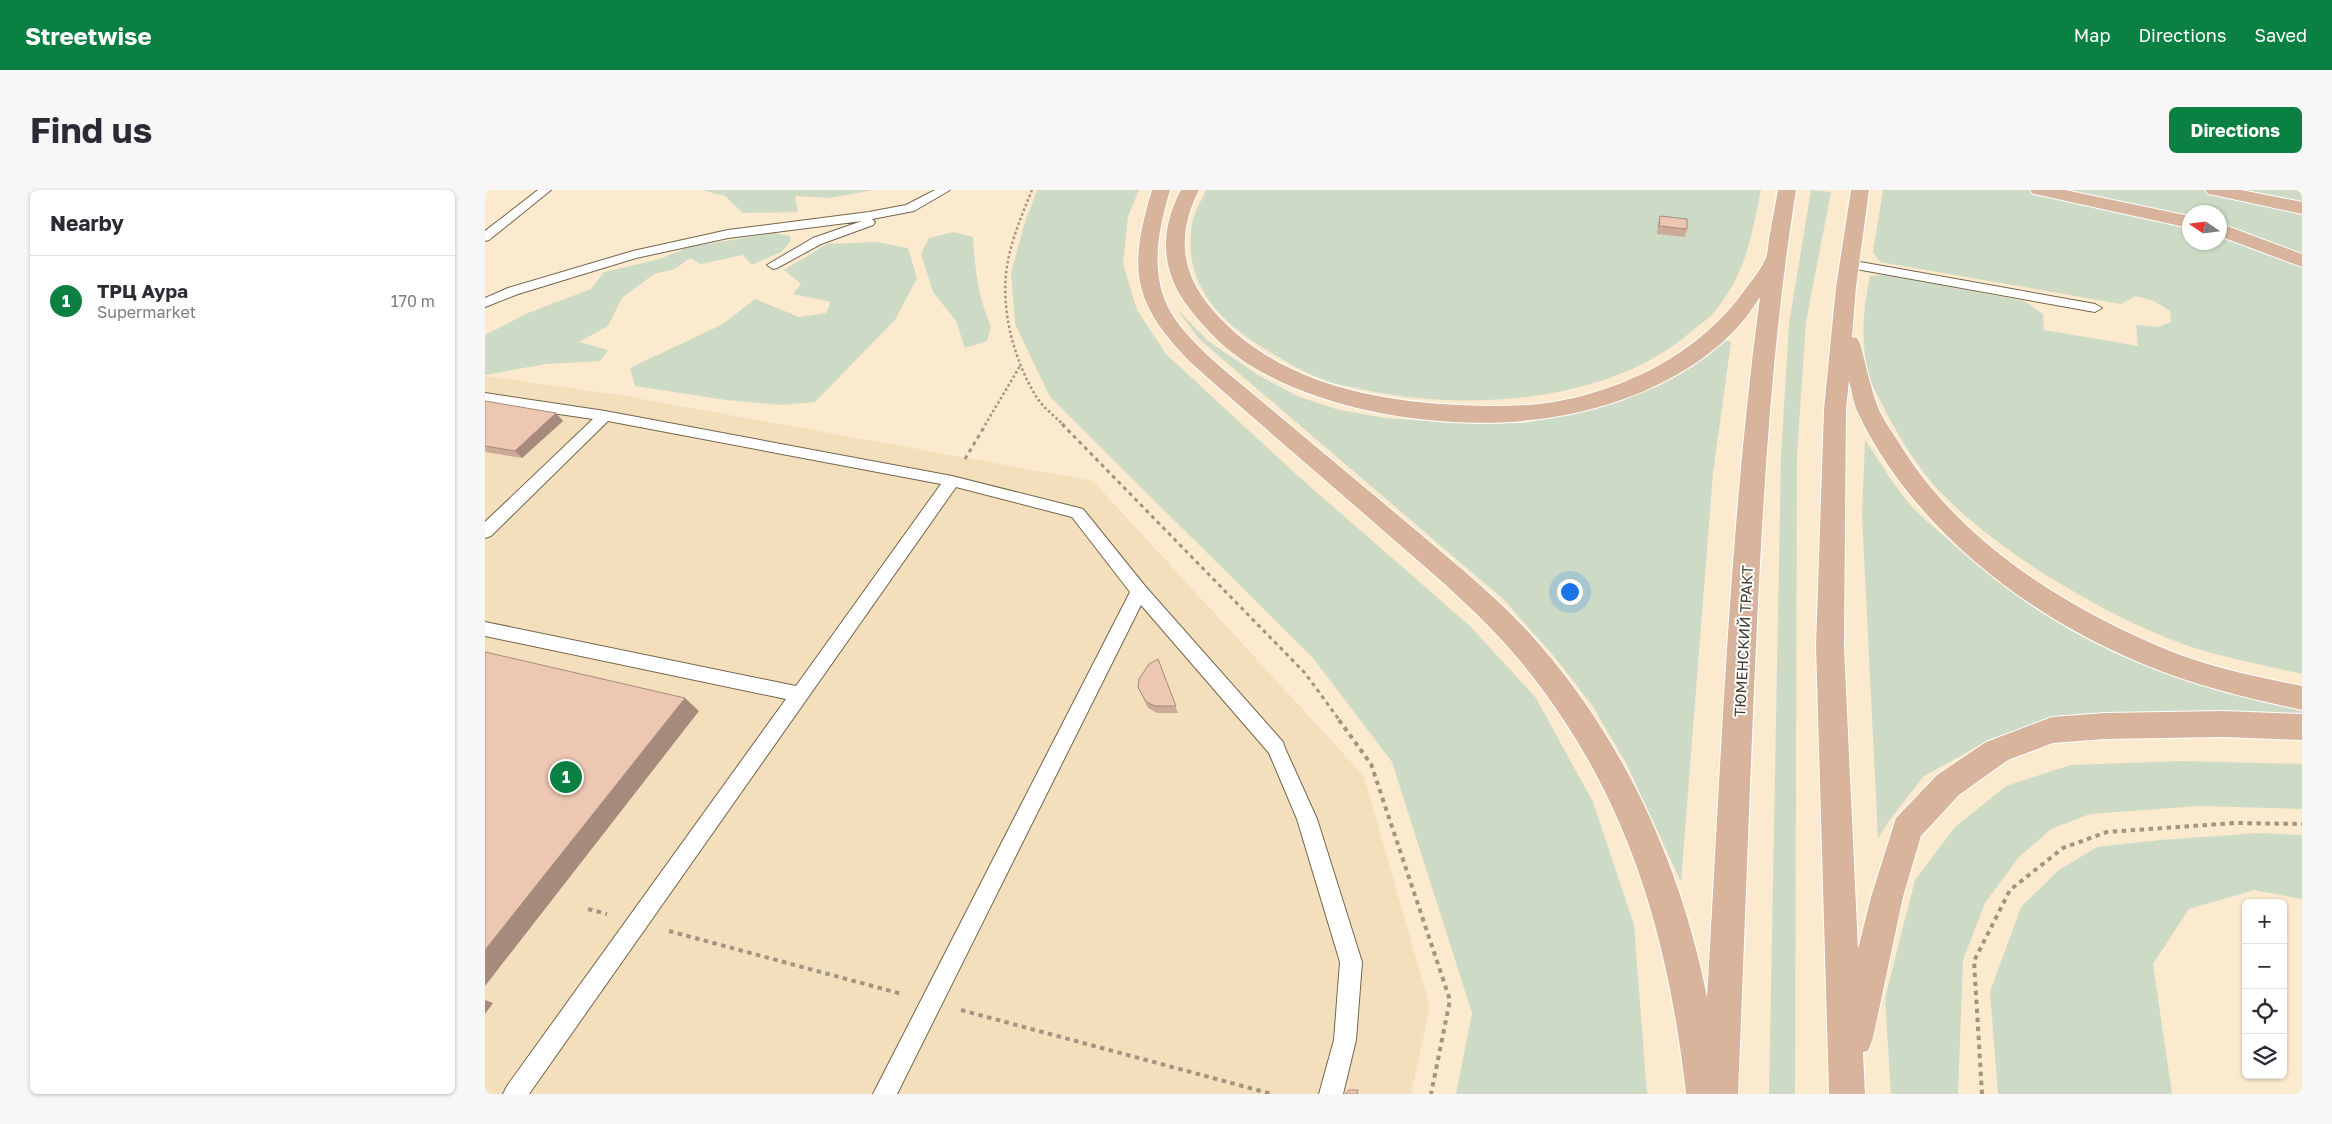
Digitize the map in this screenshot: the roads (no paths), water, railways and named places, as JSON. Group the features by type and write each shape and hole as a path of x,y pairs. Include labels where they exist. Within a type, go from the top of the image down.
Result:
{"main road":[{"path":"1161,190 1147,240 1147,268 1153,296 1167,323 1210,368 1429,556 1500,620 1554,682 1596,743 1641,834 1665,897 1682,962 1700,1052 1704,1094"},
{"path":"1190,190 1180,213 1176,230 1175,263 1191,298 1207,321 1223,337 1263,364 1308,385 1383,405 1425,411 1491,414 1543,410 1585,402 1646,379 1688,356 1728,325 1744,306 1775,259"},
{"name":"ТЮМЕНСКИЙ ТРАКТ","path":"1720,1094 1742,637 1754,448 1775,259 1787,190"},
{"path":"1847,1084 1830,646 1835,409 1848,275 1860,190"},
{"path":"2039,190 2182,221"},
{"path":"2215,190 2302,208"},
{"path":"2227,231 2302,246"},
{"path":"2227,232 2302,261"},
{"path":"1848,275 1852,366 1867,408 1891,453 1906,475 1922,497 1957,533 2032,591 2076,618 2105,632 2186,669 2227,683 2302,698"},
{"path":"1847,1084 1887,897 1907,828 1948,784 1997,751 2052,730 2105,726 2223,724 2302,727"}],"lane":[{"path":"485,237 545,190"},
{"path":"773,265 817,241 910,208 944,190"},
{"path":"485,303 513,291 623,258 728,234 869,216 910,208"},
{"path":"1848,275 2095,308"},
{"path":"485,398 605,416 951,481 1077,513 1139,591 1276,748 1307,819 1351,962 1345,1040 1331,1094"},
{"path":"485,532 605,416"},
{"path":"515,1094 951,481"},
{"path":"885,1094 1139,591"},
{"path":"485,628 800,694"}],"place":[{"name":"ТРЦ Аура","path":"566,777"}]}
